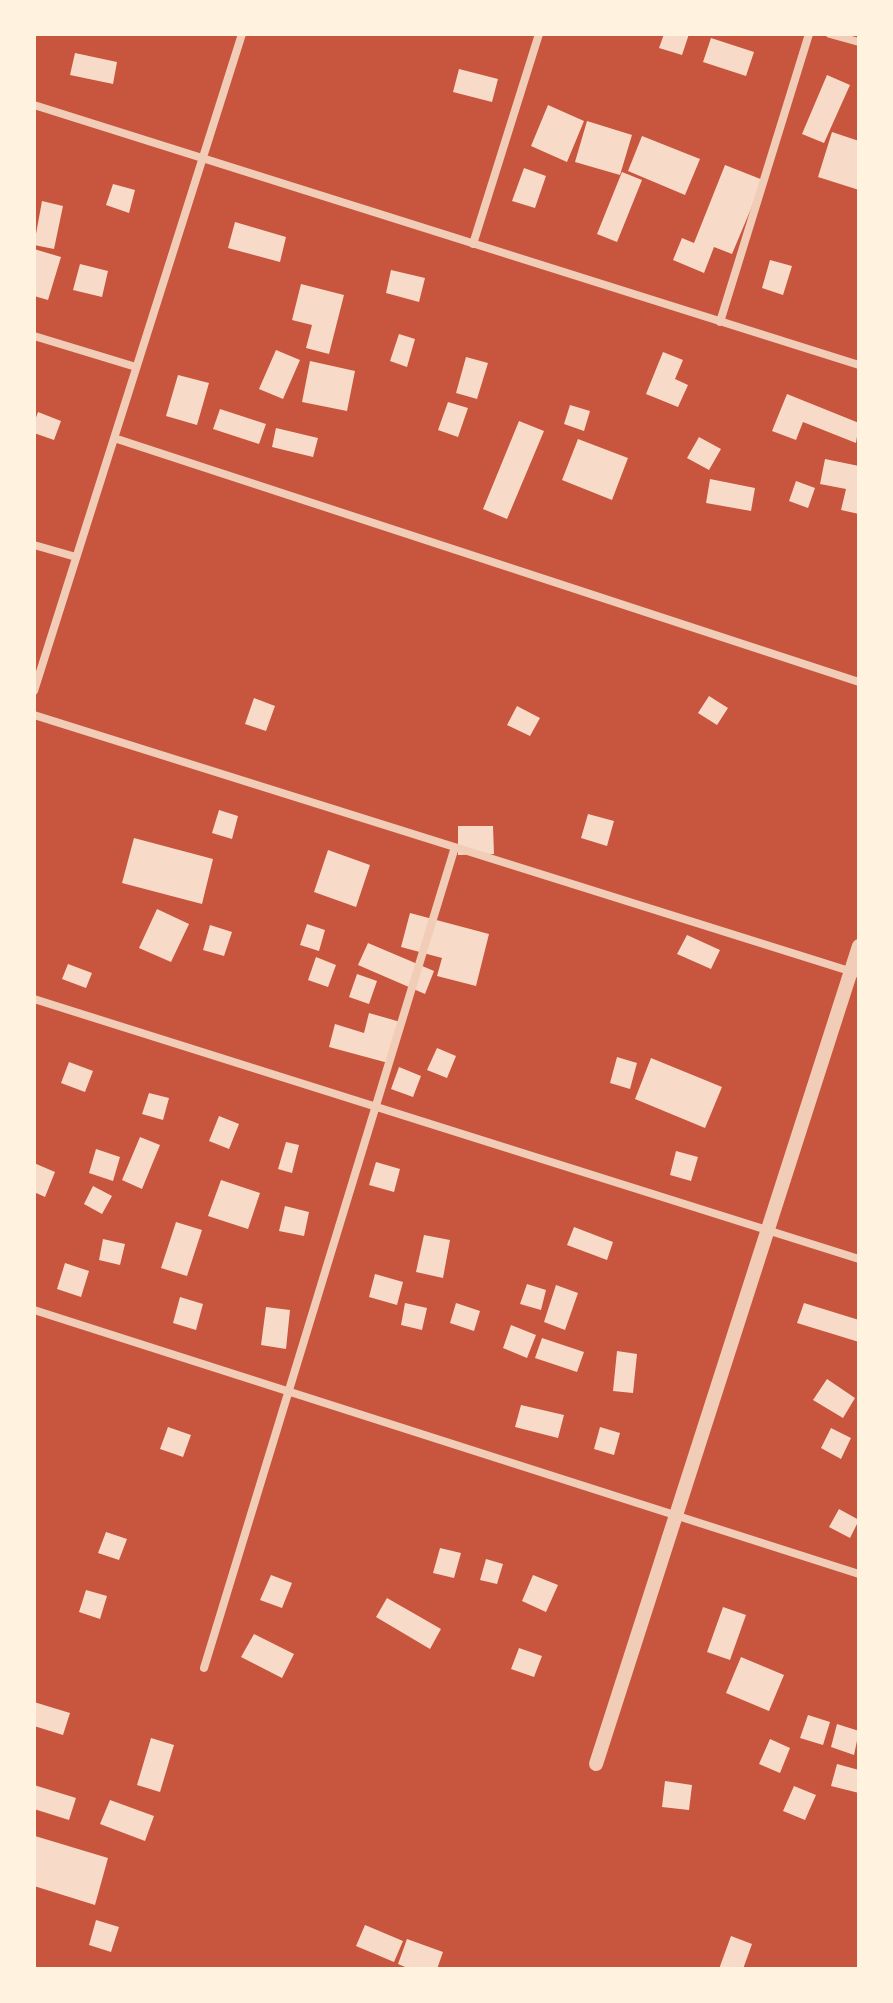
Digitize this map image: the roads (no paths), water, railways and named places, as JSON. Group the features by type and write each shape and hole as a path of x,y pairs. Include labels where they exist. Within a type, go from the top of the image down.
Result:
{"street":[{"path":"34,691 242,34"},
{"path":"473,244 539,34"},
{"path":"720,322 809,34"},
{"path":"830,34 859,42"},
{"path":"34,105 859,365"},
{"path":"34,336 136,367"},
{"path":"114,438 859,682"},
{"path":"34,545 76,557"},
{"path":"34,715 855,973"},
{"path":"204,1668 455,847"},
{"path":"596,1764 768,1228 855,973 859,946"},
{"path":"34,999 859,1259"},
{"path":"34,1310 859,1574"}]}
